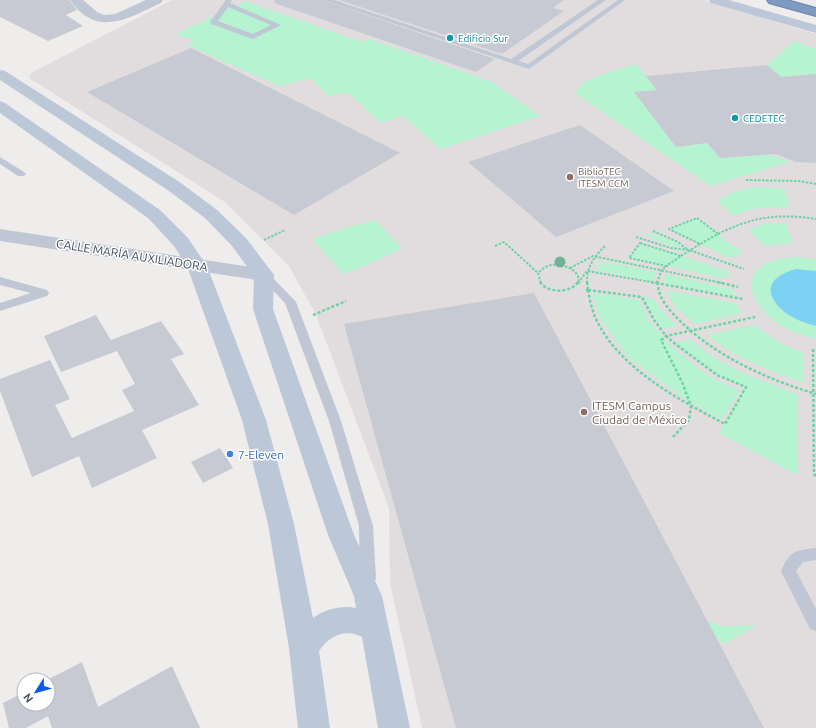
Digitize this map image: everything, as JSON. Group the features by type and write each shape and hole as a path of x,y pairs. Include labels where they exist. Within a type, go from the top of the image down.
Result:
{"highway":[{"path":"773,0 816,12"},
{"path":"804,0 816,3"}],"street":[{"path":"76,0 96,17 104,20 117,17 157,0"},
{"path":"715,0 816,29"},
{"path":"0,74 175,187 211,214 239,242 264,275 263,309 342,535 368,596 394,728"},
{"path":"2,110 99,174 154,214 181,242 198,266 254,420 280,524 297,603 314,728"},
{"name":"CALLE MARÍA AUXILIADORA","path":"0,235 264,275"},
{"path":"297,603 306,611 319,615 333,616 347,613 359,606 368,596"},
{"path":"304,648 316,630 325,624 336,621 346,619 356,620 366,623 374,629"}],"lane":[{"path":"327,0 529,67 622,0"},
{"path":"512,62 603,0"},
{"path":"228,2 277,25 252,37 214,22 228,2"},
{"path":"0,160 21,174"},
{"path":"264,275 290,302 335,421 366,526 368,596"},
{"path":"0,281 43,293 0,307"},
{"path":"816,554 800,556 793,559 788,570 816,624"}],"path":[{"path":"746,180 799,181 816,184"},
{"path":"815,393 780,381 744,366 715,350 691,331 672,313 661,299 657,284 661,271 680,256 739,223 756,217 785,215 816,219"},
{"path":"700,244 669,229 697,218 718,234"},
{"path":"653,231 678,242 689,250"},
{"path":"636,237 671,248 689,250 744,269"},
{"path":"495,246 504,242 538,273 539,282 543,286 555,291 569,290 578,284 587,271 594,256"},
{"path":"668,266 629,258 640,243 680,256"},
{"path":"570,268 594,256 606,245"},
{"path":"594,256 738,287"},
{"path":"538,273 545,267 551,265 564,266 570,268 578,275 578,284"},
{"path":"587,271 743,299"},
{"path":"586,290 642,297 654,320 666,336 684,352 717,376 746,387 725,424 691,406 644,375 619,353 598,323 586,290 587,271"},
{"path":"297,321 346,301"},
{"path":"673,437 689,420 691,406 682,382 661,340 666,336 755,317"},
{"path":"813,349 815,393 814,474 816,476"}],"shaded area":[{"name":"ITESM Campus Ciudad de México","path":"172,0 704,0 816,34 816,728 422,728 390,583 389,508 316,315 289,266 225,202 29,78 31,73"}],"green space":[{"path":"245,1 362,42 369,39 492,82 540,116 440,149 403,116 381,123 347,92 329,96 310,78 280,86 187,45 194,41 176,34"},
{"path":"794,41 816,49 816,79 810,74 781,77 767,65"},
{"path":"636,64 657,90 634,92 676,147 707,143 720,158 769,155 790,162 710,186 575,93 584,82"},
{"path":"756,187 785,189 789,208 760,208 733,216 718,201 732,192"},
{"path":"697,219 743,253 730,258 700,244 712,237 699,243 671,229"},
{"path":"375,220 402,248 369,264 343,274 312,239 338,230"},
{"path":"765,223 786,223 792,243 765,246 748,230"},
{"path":"650,233 675,242 682,247 672,246 644,235"},
{"path":"640,244 679,256 667,265 631,258"},
{"path":"681,256 731,272 724,279 668,266"},
{"path":"795,257 816,259 816,339 797,333 779,324 765,312 754,297 752,281 755,272 763,265 774,260"},
{"path":"599,261 656,272 653,282 597,270"},
{"path":"665,274 734,290 736,296 664,283"},
{"path":"667,291 737,303 741,314 695,324 674,306"},
{"path":"592,293 639,300 650,322 670,345 700,370 716,380 740,390 722,420 682,397 627,356 600,318"},
{"path":"642,297 653,298 661,310 677,326 661,329"},
{"path":"754,325 781,344 804,353 803,382 753,363 729,350 707,335"},
{"path":"691,340 713,357 738,371 798,395 797,475 719,433 746,387 717,375 674,343"},
{"path":"678,611 721,626 756,625 726,643 698,637"}],"water":[{"path":"796,269 816,271 816,326 797,320 787,314 779,307 771,294 773,282 778,277 786,272"}],"building":[{"path":"0,0 69,0 77,10 66,15 83,26 48,41 0,17"},
{"path":"275,0 323,0 495,59 476,72 274,3"},
{"path":"339,0 564,0 553,8 564,11 502,54"},
{"path":"191,48 400,153 294,215 87,92"},
{"name":"CEDETEC","path":"767,65 781,77 816,74 816,163 796,162 776,154 720,158 707,143 676,147 634,92 657,90 646,76"},
{"name":"BiblioTEC ITESM CCM","path":"580,125 674,191 556,237 468,162"},
{"path":"534,293 764,728 456,728 344,324"},
{"path":"96,315 112,342 111,340 161,321 184,354 171,359 199,405 142,430 157,458 92,488 79,456 32,477 0,391 0,379 50,360 70,399 55,405 72,438 134,411 122,390 135,384 117,351 61,372 44,336"},
{"path":"220,448 233,468 203,483 191,462"},
{"path":"82,662 98,707 172,666 200,728 52,728 48,716 26,728 9,728 3,703 16,696 16,712 56,712 56,675"}],"place":[{"name":"Edificio Sur","path":"450,38"},
{"name":"CEDETEC","path":"735,118"},
{"name":"BiblioTEC ITESM CCM","path":"570,177"},
{"name":"ITESM Campus Ciudad de México","path":"584,412"},
{"name":"7-Eleven","path":"230,454"}]}
